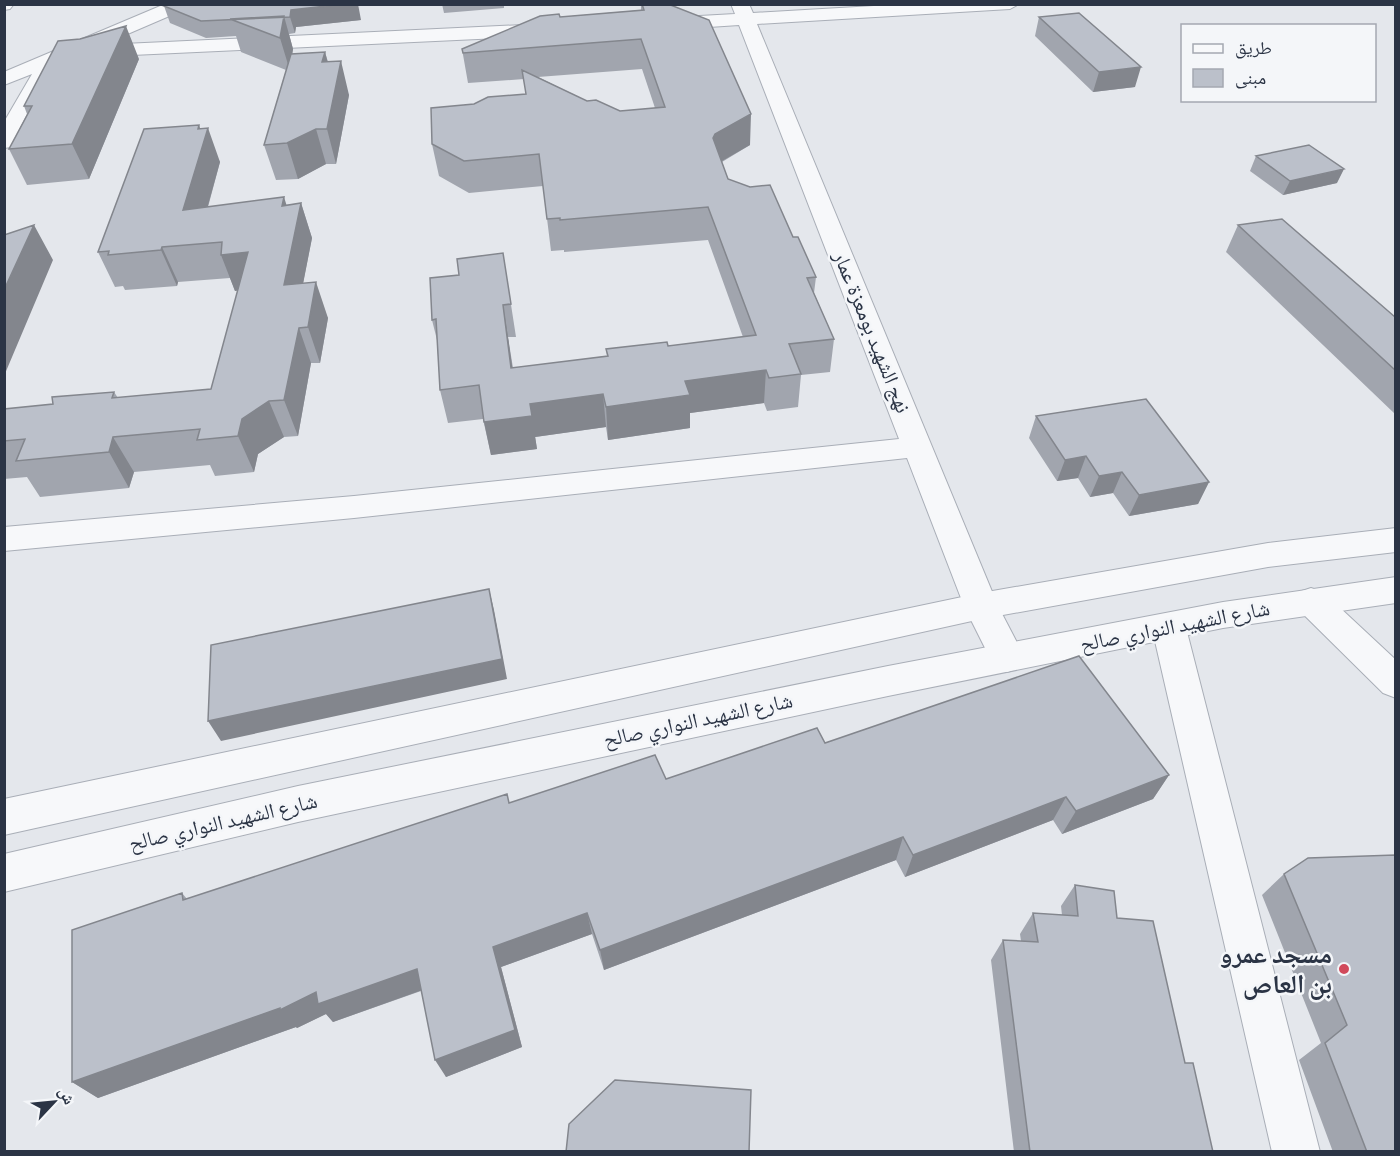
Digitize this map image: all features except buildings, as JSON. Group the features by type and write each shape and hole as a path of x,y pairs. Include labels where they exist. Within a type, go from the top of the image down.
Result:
{"street":[{"path":"4,78 182,4"},
{"path":"641,25 743,12 1010,4"},
{"name":"نهج الشهيد بومعزة عمار","path":"743,12 981,606 1007,658"},
{"path":"69,52 560,29"},
{"path":"4,142 50,60"},
{"path":"4,539 343,508 918,447"},
{"path":"4,817 981,606 1268,555 1395,540"},
{"name":"شارع الشهيد النواري صالح","path":"4,873 298,804 888,681 1169,628 1223,615 1395,590"},
{"path":"1311,601 1383,655 1395,683"},
{"path":"1169,628 1296,1152"}],"place":[{"name":"مسجد عمرو بن العاص","path":"1344,969"}]}
